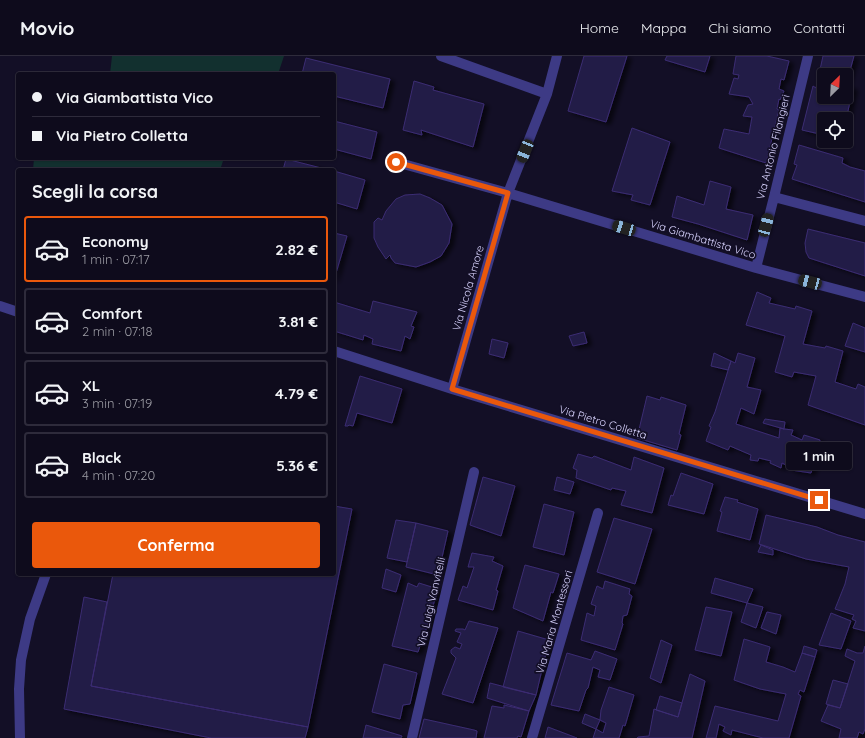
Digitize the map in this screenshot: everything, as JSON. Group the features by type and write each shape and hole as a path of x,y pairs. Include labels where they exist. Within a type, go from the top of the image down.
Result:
{"street":[{"path":"441,56 547,94"},
{"name":"Via Nicola Amore","path":"452,389 508,193 547,94 558,56"},
{"name":"Via Antonio Filangieri","path":"756,268 808,56"},
{"name":"Via Giambattista Vico","path":"396,162 508,193 756,268 865,297"},
{"path":"774,197 865,221"},
{"path":"0,306 16,311"},
{"name":"Via Pietro Colletta","path":"336,352 452,389 865,514"},
{"name":"Via Luigi Vanvitelli","path":"412,738 474,472"},
{"name":"Via Maria Montessori","path":"532,738 598,513"},
{"path":"20,738 19,689 21,660 30,619 45,576"}],"green space":[{"path":"112,56 284,56 279,72 110,72"},
{"path":"34,160 223,160 221,168 33,168"}],"building":[{"path":"584,56 627,56 606,122 568,111"},
{"path":"667,56 710,56 705,72 665,60"},
{"path":"736,56 767,56 789,61 784,80 781,79 779,89 784,91 780,100 779,99 777,109 779,110 766,163 719,148 724,129 749,134 752,117 743,116 748,105 753,104 749,97 729,94 734,78 738,79 739,75 733,74"},
{"path":"823,56 854,56 851,68 820,68"},
{"path":"306,58 390,79 383,108 336,96 336,72 302,72"},
{"path":"414,81 434,87 433,90 484,104 473,147 421,130 422,135 403,130"},
{"path":"817,83 817,104 850,104 848,112 817,112 817,133 802,130 813,86 816,88"},
{"path":"336,122 377,132 371,159 336,150"},
{"path":"632,128 670,142 650,205 631,200 633,195 612,191"},
{"path":"799,145 843,158 842,163 865,171 865,202 792,179 797,165 794,164"},
{"path":"286,160 290,160 321,168 284,168"},
{"path":"336,172 365,180 357,209 336,203"},
{"path":"710,181 731,187 726,209 753,215 747,240 672,217 677,196 704,205"},
{"path":"420,194 442,205 452,224 449,243 441,256 430,262 416,267 395,263 390,255 386,259 378,247 374,238 374,222 378,218 382,220 386,211 396,199 405,195"},
{"path":"808,229 865,243 865,276 809,258 806,252 805,243"},
{"path":"336,233 347,236 336,273"},
{"path":"757,292 771,298 769,303 795,309 796,306 812,311 803,344 825,348 826,346 843,351 835,382 856,389 858,384 865,387 865,425 808,405 816,376 794,372 792,377 775,372 785,336 746,325"},
{"path":"373,301 417,312 411,326 414,327 410,339 405,336 401,351 372,344 373,339 364,335 363,340 336,332 336,303 370,313"},
{"path":"853,323 865,328 865,352 845,346"},
{"path":"584,332 587,343 573,346 569,336"},
{"path":"492,339 508,343 504,358 489,354"},
{"path":"714,353 731,361 728,370 711,366"},
{"path":"738,353 755,358 747,387 761,390 754,414 741,408 736,424 779,438 780,428 793,430 791,435 802,440 804,435 820,440 811,473 791,470 792,468 782,463 781,468 770,463 771,461 759,458 758,461 750,460 751,455 730,446 728,450 706,441 711,427 709,426 731,361 735,363"},
{"path":"360,376 402,389 392,423 357,413 353,426 345,426"},
{"path":"647,396 660,400 661,397 686,405 677,450 637,438"},
{"path":"765,419 785,422 784,429 763,423"},
{"path":"578,454 592,458 594,456 631,470 634,457 664,468 652,513 621,505 626,491 612,488 611,490 576,478 577,470 573,468"},
{"path":"681,473 713,484 704,514 668,505 671,495 673,496"},
{"path":"483,477 515,486 501,536 470,525"},
{"path":"557,477 574,482 570,494 554,490"},
{"path":"725,497 738,500 737,502 758,509 750,540 717,531 722,512 720,511"},
{"path":"544,504 574,512 564,555 533,547"},
{"path":"336,506 352,509 308,727 91,686 113,576 336,576"},
{"path":"766,515 817,527 838,535 865,542 865,631 853,628 856,621 852,619 854,615 835,609 845,584 849,567 806,559 759,544"},
{"path":"614,518 652,529 635,584 597,572"},
{"path":"396,520 416,523 407,562 387,558"},
{"path":"416,523 448,531 438,575 406,567"},
{"path":"761,545 773,550 773,555 758,552"},
{"path":"472,553 494,557 492,561 503,566 496,590 498,591 493,610 458,600 463,586 467,588 474,567 468,567"},
{"path":"525,565 559,574 553,593 551,592 543,621 513,608"},
{"path":"386,569 401,575 396,592 382,588"},
{"path":"715,578 753,589 747,603 711,593"},
{"path":"605,581 630,589 629,594 632,596 627,615 623,616 623,624 615,650 581,640 587,613 594,616 596,606 591,604 597,586 603,589"},
{"path":"408,583 417,587 419,583 438,589 418,652 392,646"},
{"path":"84,597 107,602 91,686 308,727 305,738 211,738 64,709"},
{"path":"747,603 763,607 756,628 741,622"},
{"path":"706,607 732,612 721,656 695,650"},
{"path":"767,612 781,615 776,634 761,628"},
{"path":"831,613 851,621 841,649 819,645"},
{"path":"469,621 498,628 473,703 442,694 456,658 451,653 451,650 455,647 460,649 462,644 457,642 461,633 455,631 456,629 465,630"},
{"path":"518,631 549,640 536,695 503,687"},
{"path":"744,639 770,647 766,662 795,672 802,653 815,657 804,692 800,690 798,694 801,696 789,738 763,738 732,730 731,735 723,731 725,727 719,724 716,738 706,738 715,706 778,721 786,694 760,689 734,680"},
{"path":"661,640 672,645 661,683 650,678"},
{"path":"804,646 817,650 815,657 802,653"},
{"path":"865,646 865,729 863,734 859,732 857,738 839,738 841,729 821,721 828,705 840,708 855,661 845,656 847,649 857,653 863,653"},
{"path":"595,651 617,659 610,680 598,677 600,670 593,667 588,688 579,711 551,705 567,653 591,660"},
{"path":"384,664 417,673 410,704 403,705 400,719 372,712"},
{"path":"690,674 705,681 692,738 637,738 649,736 654,709 678,717"},
{"path":"833,680 848,684 840,708 826,704"},
{"path":"490,683 536,695 529,711 487,698"},
{"path":"609,687 634,695 625,726 623,725 619,738 593,738 596,729 603,733 606,723 600,720 601,710"},
{"path":"660,696 682,703 678,717 656,710"},
{"path":"504,705 529,711 521,737 484,738 492,706 504,708"},
{"path":"585,714 600,720 596,729 582,723"},
{"path":"424,719 477,731 476,738 419,738"},
{"path":"366,725 402,736 401,738 363,738"},
{"path":"548,727 577,738 545,738"}],"route":[{"path":"396,162 508,193 452,389 819,500"}]}
